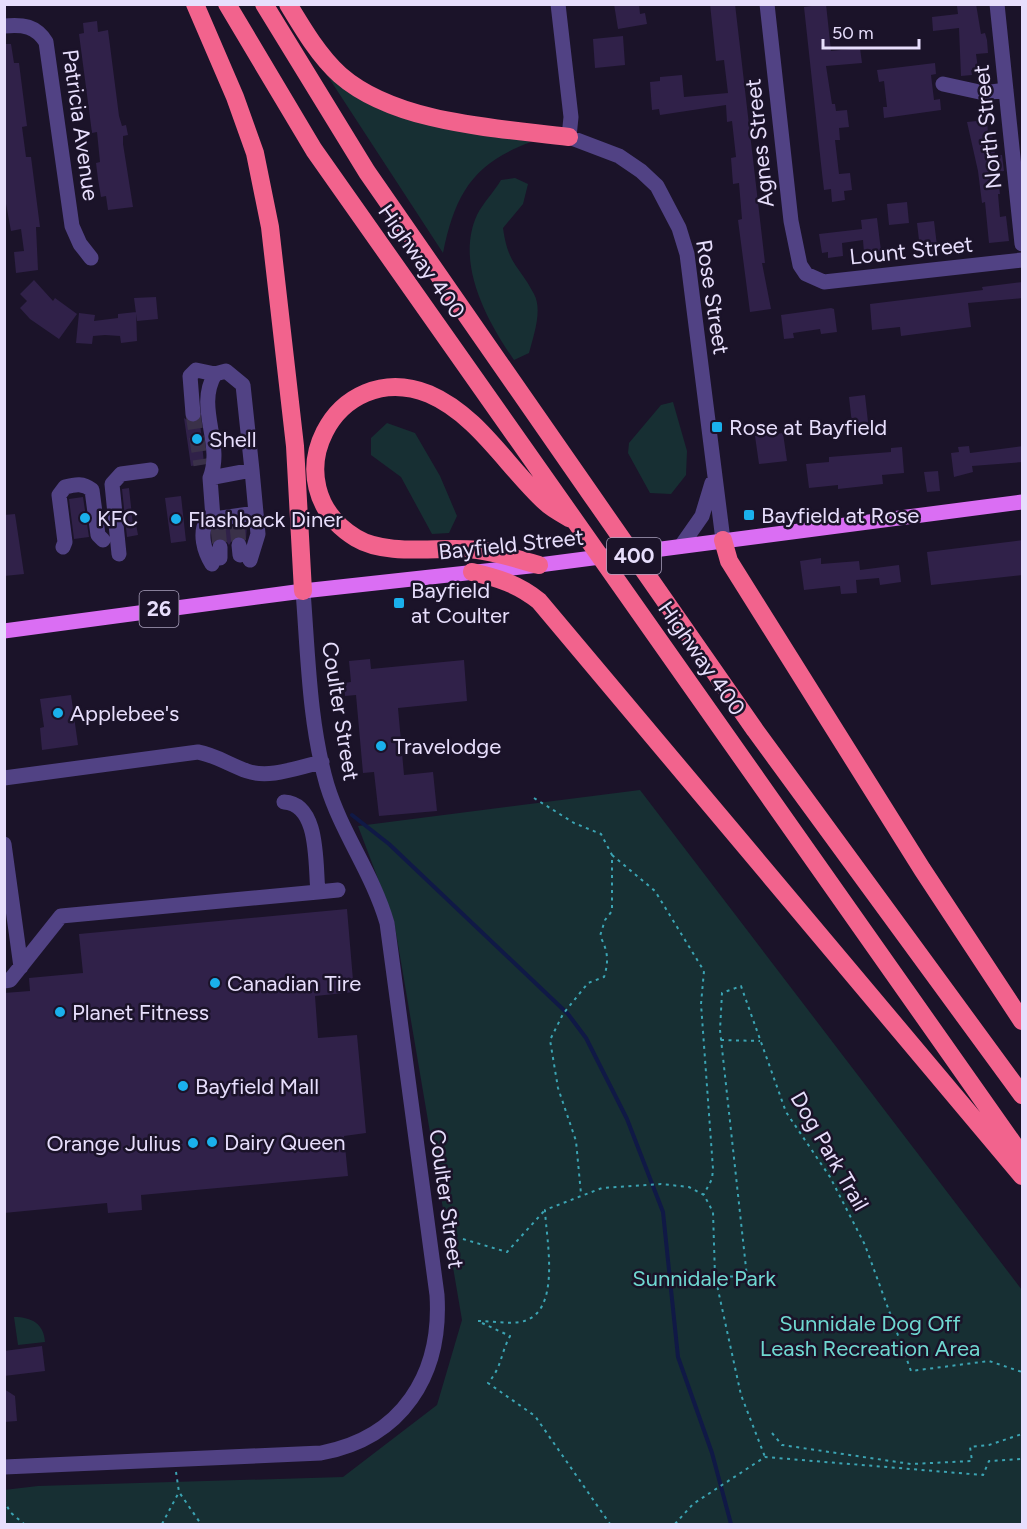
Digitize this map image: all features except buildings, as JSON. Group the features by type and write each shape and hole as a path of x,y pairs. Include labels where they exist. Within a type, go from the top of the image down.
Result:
{"highway":[{"path":"195,4 236,97 255,153 270,227 295,446 303,591"},
{"name":"Highway 400","path":"226,4 314,150 1023,1156"},
{"name":"Highway 400","path":"264,4 366,172 755,730 1023,1095"},
{"path":"288,4 326,60 342,76 382,100 430,117 569,137"},
{"path":"539,565 478,550 405,549 379,546 357,539 339,524 324,504 316,479 316,455 323,430 337,412 363,394 404,387 427,394 457,411 546,503 580,525"},
{"path":"723,540 729,561 735,571 922,869 1023,1022"},
{"path":"472,572 502,579 522,588 539,601 1023,1176"}],"main road":[{"name":"Bayfield Street","path":"10,631 303,591 539,565 1023,502"}],"street":[{"path":"558,4 571,117 569,137"},
{"name":"Agnes Street","path":"766,4 791,221 800,265 806,274"},
{"name":"North Street","path":"997,4 1023,244"},
{"name":"Patricia Avenue","path":"4,26 16,24 34,28 46,42 72,226 80,244 92,258"},
{"path":"943,84 984,93 1006,90"},
{"name":"Rose Street","path":"569,137 619,156 634,166 657,186 669,204 687,254 723,540"},
{"name":"Lount Street","path":"806,274 824,282 1023,260"},
{"path":"193,414 190,376 196,370 215,374 226,371 243,385 258,534 243,553"},
{"path":"210,478 216,464 207,388 215,374"},
{"path":"201,465 210,478 216,521"},
{"path":"119,554 112,484 120,474 151,470"},
{"path":"210,478 252,470"},
{"name":"Rose Street","path":"681,546 702,516 714,475"},
{"path":"63,547 65,542 59,495 65,487 75,484 85,485 92,490 98,535 103,540"},
{"path":"217,557 206,554 202,528 207,520 236,521 256,513"},
{"name":"Coulter Street","path":"4,1467 321,1454 354,1445 384,1427 402,1412 428,1370 439,1322 437,1295 387,922 368,871 335,807 322,762 311,690 303,591"},
{"path":"4,643 10,631"},
{"path":"4,778 198,752 265,775 322,762"},
{"path":"284,802 295,802 304,810 311,825 318,892"},
{"path":"5,850 21,967"},
{"path":"4,981 10,980 61,916 338,890"}],"path":[{"path":"534,798 574,823 601,834 612,855 655,891 704,971 701,1004 713,1169 712,1179 704,1195"},
{"path":"581,1194 576,1141 558,1088 550,1040 563,1014 588,983 604,977 608,962 606,946 600,936 605,920 612,911 612,855"},
{"name":"Dog Park Trail","path":"715,1276 747,1277 721,1040 722,993 741,986 786,1112 830,1177 865,1245 911,1371 989,1361 1023,1372"},
{"path":"721,1040 760,1041"},
{"path":"463,1239 507,1252 545,1210 581,1194 602,1188 661,1184 689,1187 704,1195 713,1212 715,1276 741,1395 765,1457"},
{"path":"545,1210 550,1282 542,1308 523,1322 478,1321 510,1336 501,1353 500,1369 488,1383 535,1416 610,1524"},
{"path":"772,1433 782,1445 911,1464 972,1461 970,1447 989,1445 1023,1434"},
{"path":"675,1524 693,1504 765,1457 983,1475 989,1461 1023,1460"},
{"path":"174,1459 179,1492 201,1524"},
{"path":"162,1524 179,1492"},
{"path":"4,1500 10,1512 24,1524"}],"green space":[{"path":"327,75 383,110 442,125 531,142 494,160 470,183 454,214 443,253"},
{"path":"515,178 528,184 523,204 503,228 505,240 511,257 537,300 538,308 529,353 514,360 494,328 477,291 470,252 471,233 479,211 501,180"},
{"path":"673,402 687,451 686,475 671,494 650,493 628,453 629,443 661,405"},
{"path":"387,423 415,433 440,476 457,516 449,533 432,534 401,477 371,455 371,438"},
{"name":"Sunnidale Park","path":"640,790 1022,1290 1022,1524 5,1524 4,1490 38,1486 343,1477 437,1405 462,1320 394,921 358,826"},
{"path":"14,1317 26,1318 36,1323 42,1330 45,1342 18,1345"}],"waterway":[{"path":"352,815 389,844 568,1014 586,1038 627,1119 663,1212 678,1357 712,1453 731,1524"}],"tunnel":[{"path":"193,414 201,465"},
{"path":"237,526 239,545"},
{"path":"218,528 220,547"}],"place":[{"name":"Rose at Bayfield","path":"717,427"},
{"name":"Shell","path":"197,439"},
{"name":"Bayfield at Rose","path":"749,515"},
{"name":"KFC","path":"85,518"},
{"name":"Flashback Diner","path":"176,519"},
{"name":"Bayfield at Coulter","path":"399,603"},
{"name":"Applebee's","path":"58,713"},
{"name":"Travelodge","path":"381,746"},
{"name":"Canadian Tire","path":"215,983"},
{"name":"Planet Fitness","path":"60,1012"},
{"name":"Bayfield Mall","path":"183,1086"},
{"name":"Dairy Queen","path":"212,1142"},
{"name":"Orange Julius","path":"193,1143"}],"park label":[{"name":"Sunnidale Dog Off Leash Recreation Area","path":"870,1336"}]}
